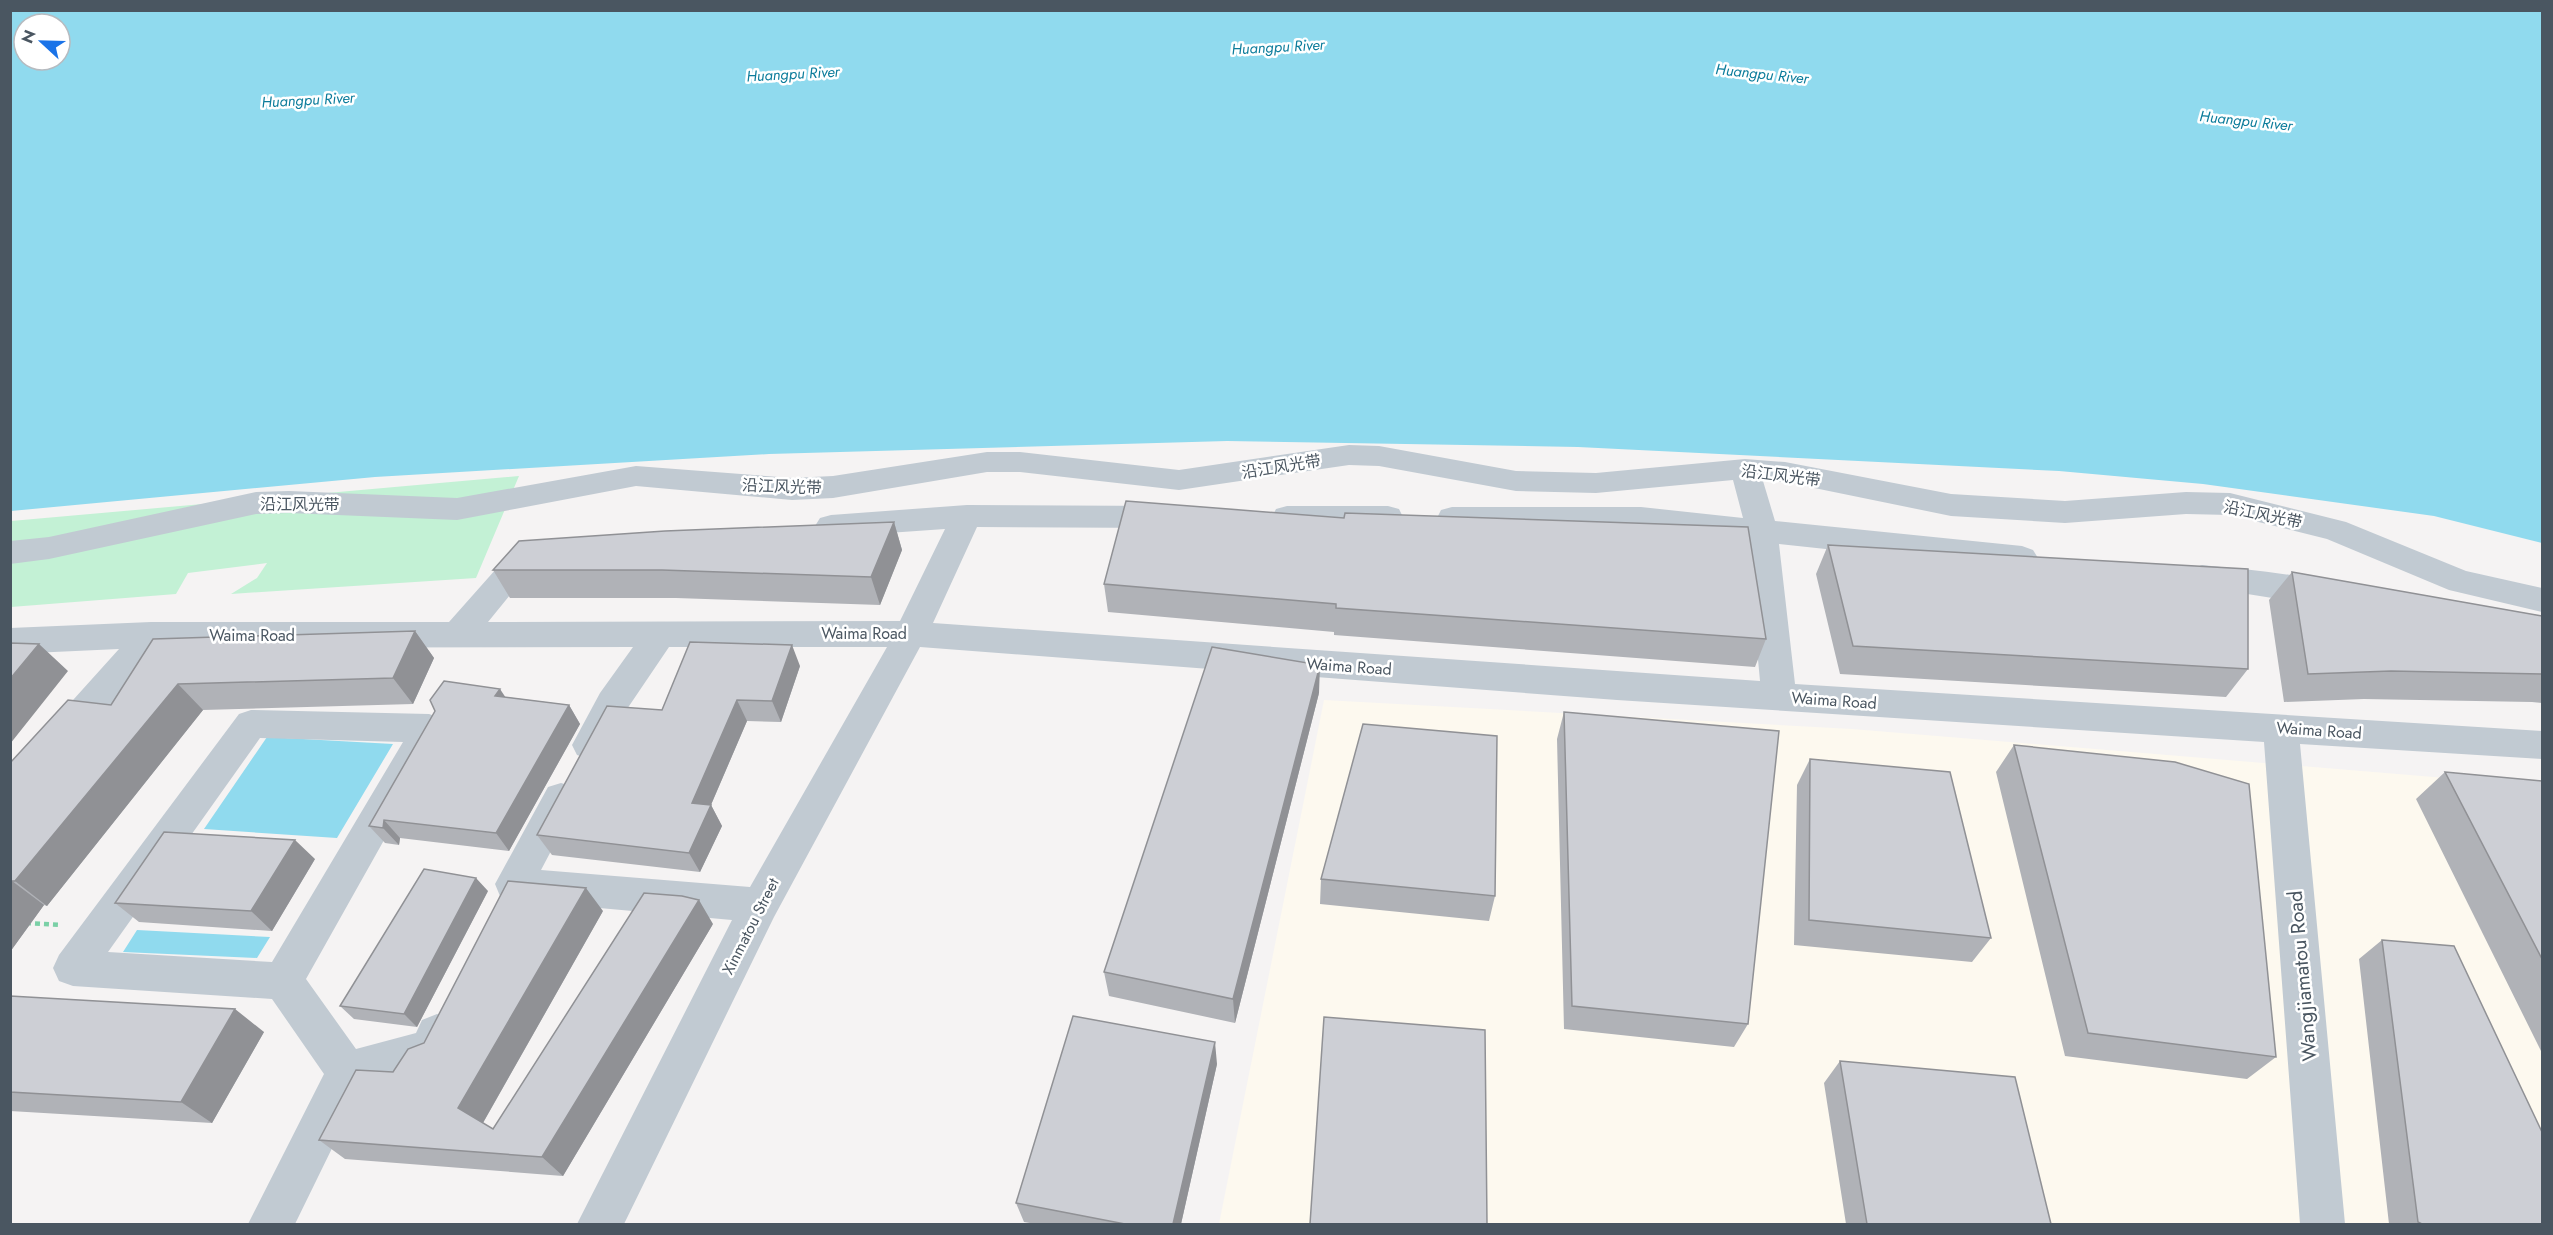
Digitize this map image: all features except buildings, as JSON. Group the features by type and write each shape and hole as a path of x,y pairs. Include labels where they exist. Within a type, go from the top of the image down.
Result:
{"street":[{"name":"沿江风光带","path":"10,553 49,548 256,504 289,502 457,509 636,476 792,489 833,487 987,462 1020,462 1179,480 1349,455 1379,456 1516,481 1596,483 1744,469 1785,472 1951,505 2065,512 2186,503 2230,504 2335,530 2460,582 2542,600"},
{"path":"1744,469 1762,531 1779,697"},
{"path":"802,528 967,516 1192,517"},
{"name":"Xinmatou Street","path":"600,1224 760,905 911,633 967,516"},
{"path":"1263,517 1641,518 2045,561"},
{"path":"456,636 532,548 555,546"},
{"path":"2175,574 2269,584 2349,598"},
{"path":"661,633 612,703 506,899 760,905"},
{"name":"Waima Road","path":"10,641 151,634 456,636 911,633 1779,697 2542,745"},
{"path":"10,796 151,634"},
{"path":"251,724 429,728 283,981 73,968 251,724"},
{"name":"Wangjiamatou Road","path":"2281,728 2323,1224"},
{"path":"283,981 347,1072"},
{"path":"271,1224 347,1072 430,1049 451,1008"}],"path":[{"path":"22,922 101,929"}],"shaded area":[{"path":"1324,700 1852,729 2542,786 2542,1224 1219,1224"}],"green space":[{"path":"519,476 476,578 231,594 257,578 267,563 188,573 176,594 11,607 11,521"}],"water":[{"name":"Huangpu River","path":"10,11 2542,11 2542,543 2434,516 2203,484 2059,471 1578,447 1227,441 769,454 375,477 11,511"},
{"path":"267,737 393,744 337,838 204,829"},
{"path":"137,930 270,937 257,958 123,952"}]}
